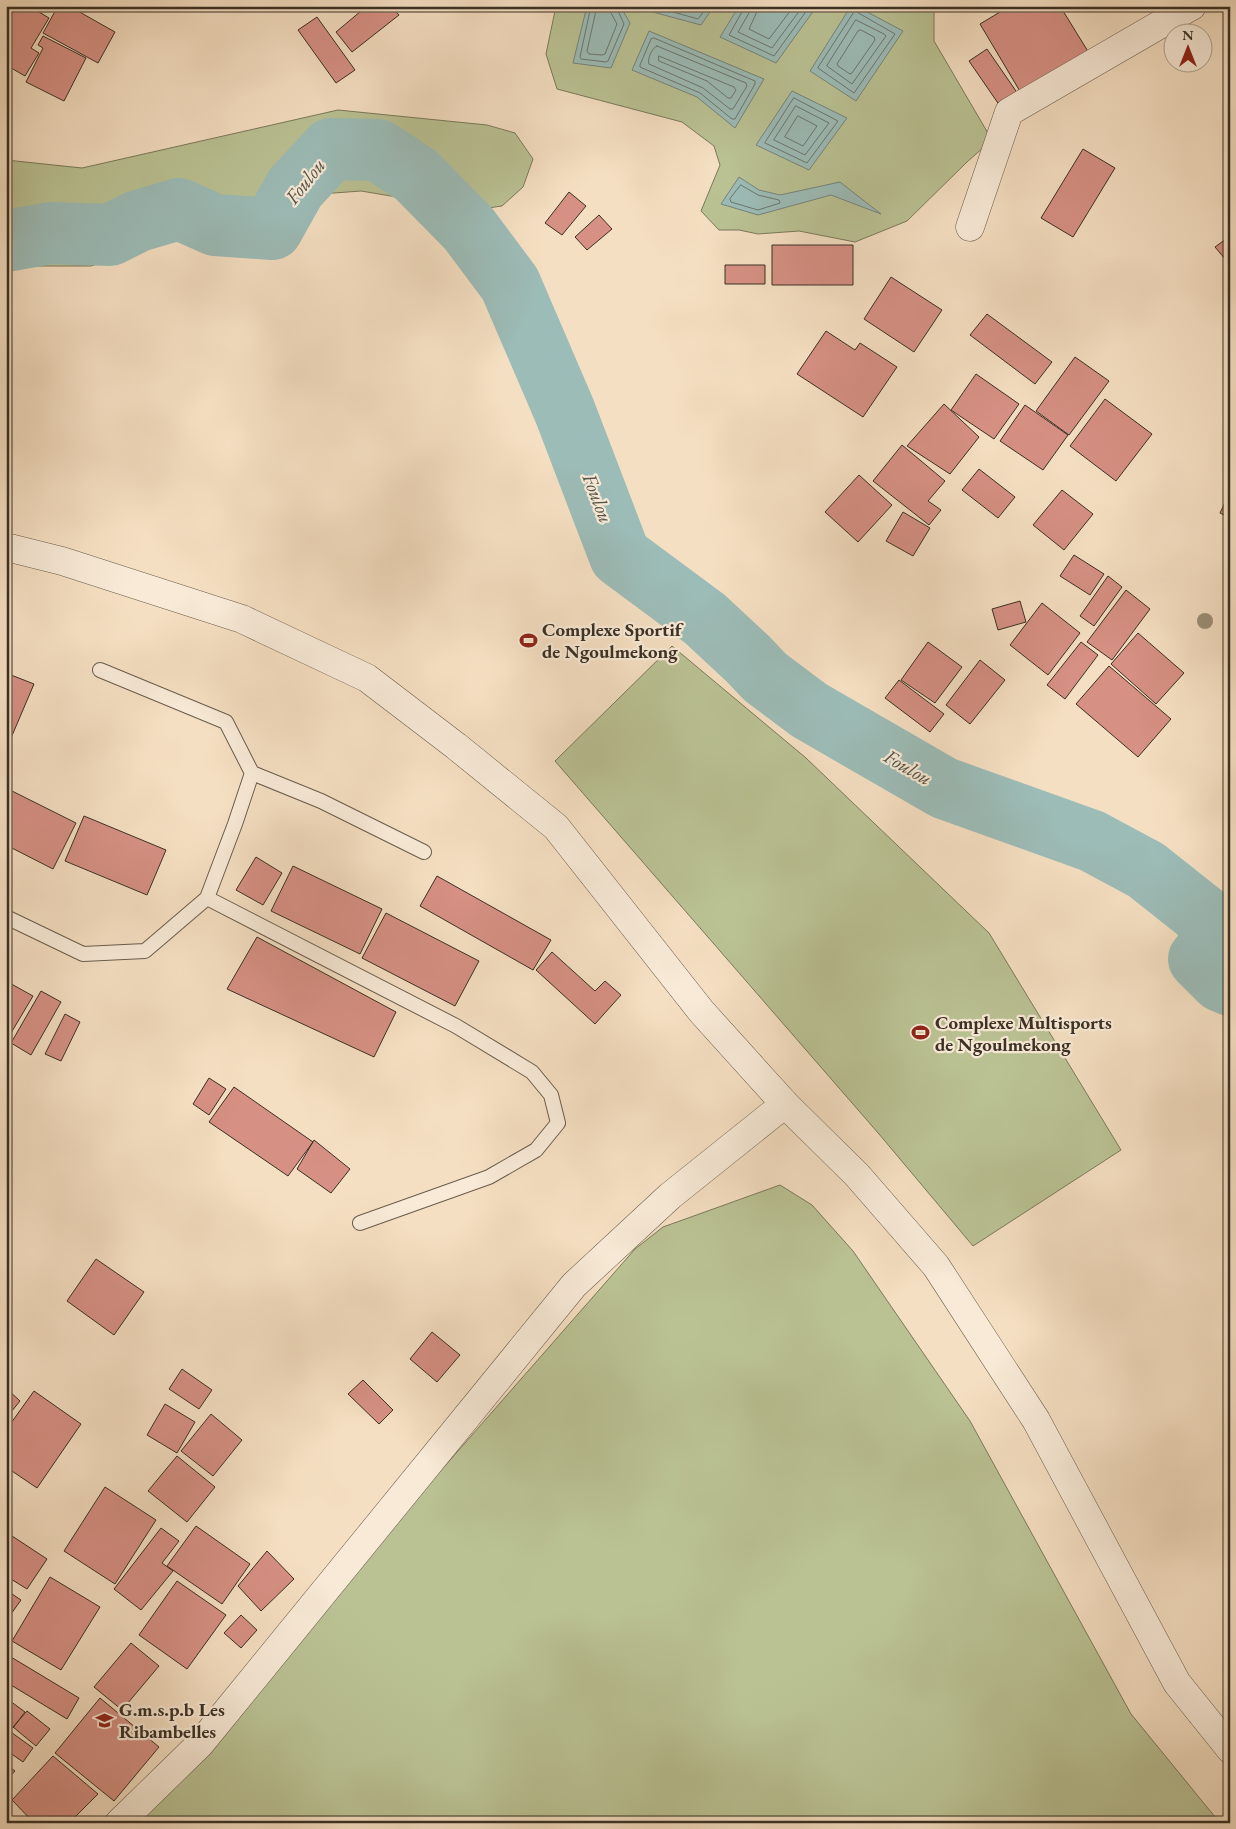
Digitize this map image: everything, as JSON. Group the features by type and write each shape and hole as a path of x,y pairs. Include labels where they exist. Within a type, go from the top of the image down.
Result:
{"street":[{"path":"970,227 1009,112 1192,6"},
{"path":"6,547 62,561 242,619 367,678 456,746 556,827 701,1011 785,1104 857,1174 936,1266 1036,1420 1177,1683 1230,1749"},
{"path":"118,1823 200,1744 574,1285 670,1196 785,1104"}],"lane":[{"path":"100,670 226,722 252,773 321,801 424,852"},
{"path":"6,917 83,954 145,951 207,898 252,773"},
{"path":"207,898 456,1026 532,1072 551,1095 558,1123 536,1150 488,1177 360,1223"}],"green space":[{"path":"556,6 934,6 934,41 992,140 907,221 855,242 799,231 758,234 739,230 719,230 701,211 720,165 714,146 682,122 557,89 546,54"},
{"path":"338,110 487,125 515,133 533,159 523,187 502,206 474,210 361,191 307,195 91,266 6,266 6,160 82,168"},
{"name":"Complexe Multisports de Ngoulmekong","path":"672,646 806,758 989,933 1121,1150 973,1246 879,1134 555,761"},
{"path":"780,1185 812,1205 853,1251 970,1421 1131,1714 1220,1823 132,1823 635,1249 663,1227"}],"water":[{"path":"587,6 620,6 630,23 611,68 573,63"},
{"path":"639,6 714,6 701,25 638,8"},
{"path":"739,6 817,6 776,63 720,37"},
{"path":"851,6 856,6 903,31 856,101 810,71"},
{"path":"649,31 764,79 735,128 697,97 632,70"},
{"path":"792,91 847,118 809,170 756,145"},
{"path":"739,177 759,190 780,195 840,182 881,214 831,195 758,215 721,204"}],"building":[{"path":"6,6 29,6 49,18 31,48 39,53 25,76 6,65"},
{"path":"58,6 69,6 115,32 98,63 43,33"},
{"path":"367,6 391,6 399,15 352,52 336,32"},
{"path":"1010,6 1060,6 1089,53 1021,93 980,24"},
{"path":"317,17 355,70 336,83 298,30"},
{"path":"43,36 86,58 64,101 26,82 43,48 38,45"},
{"path":"987,49 1018,94 1000,106 969,61"},
{"path":"1083,149 1115,168 1073,237 1041,218"},
{"path":"569,192 586,206 562,235 545,223"},
{"path":"599,215 612,229 587,250 575,237"},
{"path":"1230,236 1230,265 1215,247"},
{"path":"772,245 853,245 853,285 772,285"},
{"path":"725,265 765,265 765,284 725,284"},
{"path":"891,277 942,310 914,352 864,319"},
{"path":"987,314 1052,362 1035,384 970,335"},
{"path":"826,331 855,350 860,343 897,367 863,417 797,374"},
{"path":"1075,357 1109,381 1069,435 1036,411"},
{"path":"976,374 1019,404 994,439 951,410"},
{"path":"1105,399 1152,434 1116,481 1070,446"},
{"path":"944,404 979,437 950,474 907,446"},
{"path":"1025,405 1068,435 1043,470 1000,441"},
{"path":"902,445 945,481 928,501 941,510 929,525 873,481"},
{"path":"979,469 1015,497 998,518 962,490"},
{"path":"859,475 892,505 858,542 825,512"},
{"path":"1062,490 1093,514 1064,550 1033,525"},
{"path":"1230,492 1230,518 1220,513"},
{"path":"903,512 930,528 913,556 886,541"},
{"path":"1074,555 1104,574 1090,595 1060,576"},
{"path":"1108,576 1122,587 1094,626 1080,616"},
{"path":"1126,590 1150,609 1112,660 1087,642"},
{"path":"1020,601 1026,622 998,630 992,609"},
{"path":"1042,603 1080,633 1048,675 1010,645"},
{"path":"1138,633 1184,673 1156,704 1111,664"},
{"path":"928,642 962,667 935,703 901,680"},
{"path":"1081,642 1098,655 1065,699 1047,685"},
{"path":"980,660 1005,680 970,724 946,705"},
{"path":"1109,666 1171,719 1138,757 1076,704"},
{"path":"6,673 34,684 11,738 6,736"},
{"path":"899,680 944,714 930,732 885,698"},
{"path":"6,788 76,823 53,869 6,845"},
{"path":"84,816 166,850 147,895 65,861"},
{"path":"256,857 282,873 263,905 236,890"},
{"path":"293,866 382,909 360,954 271,911"},
{"path":"437,876 551,940 533,970 420,906"},
{"path":"386,913 479,961 455,1006 362,958"},
{"path":"257,937 396,1012 374,1057 227,989"},
{"path":"552,952 595,991 605,981 621,995 595,1024 536,970"},
{"path":"6,981 33,996 11,1033 6,1031"},
{"path":"41,991 61,1002 31,1055 11,1043"},
{"path":"65,1014 80,1022 61,1061 45,1054"},
{"path":"209,1078 226,1089 209,1115 193,1104"},
{"path":"234,1087 313,1142 288,1176 209,1122"},
{"path":"314,1140 350,1169 331,1193 297,1169"},
{"path":"96,1259 144,1292 114,1335 67,1301"},
{"path":"432,1332 460,1355 437,1382 410,1359"},
{"path":"182,1369 212,1390 199,1409 169,1389"},
{"path":"363,1380 393,1410 379,1424 348,1394"},
{"path":"6,1388 20,1401 7,1417 6,1417"},
{"path":"34,1391 81,1424 37,1488 6,1467 6,1430"},
{"path":"165,1404 195,1422 177,1453 147,1435"},
{"path":"211,1414 242,1440 213,1476 181,1451"},
{"path":"177,1456 215,1487 187,1522 148,1491"},
{"path":"105,1487 156,1520 115,1584 64,1551"},
{"path":"196,1526 250,1564 222,1604 167,1566"},
{"path":"161,1528 179,1541 162,1563 173,1571 141,1610 114,1589"},
{"path":"6,1532 47,1559 27,1589 6,1576"},
{"path":"267,1551 294,1579 261,1611 238,1586"},
{"path":"50,1577 100,1607 61,1670 12,1641"},
{"path":"177,1581 226,1615 187,1669 139,1635"},
{"path":"6,1590 21,1600 6,1621"},
{"path":"241,1615 257,1630 241,1648 224,1633"},
{"path":"131,1643 159,1666 122,1710 94,1687"},
{"path":"6,1654 79,1698 67,1719 6,1682"},
{"path":"6,1698 25,1712 13,1728 6,1723"},
{"path":"100,1698 159,1747 114,1801 55,1753"},
{"path":"27,1711 50,1729 36,1746 13,1727"},
{"path":"8,1730 33,1748 23,1762 6,1750 6,1732"},
{"path":"53,1756 98,1794 69,1823 34,1823 12,1800"},
{"path":"6,1764 15,1771 6,1781"}],"waterway":[{"name":"Foulou","path":"6,241 51,233 110,235 138,221 179,209 215,225 272,229 295,188 331,149 378,150 416,175 469,229 510,284 565,412 620,556 705,619 765,677 809,710 944,788 1092,841 1146,870 1204,916 1213,941 1199,959 1221,981 1230,985"}],"place":[{"name":"Complexe Sportif de Ngoulmekong","path":"528,640"},
{"name":"Complexe Multisports de Ngoulmekong","path":"921,1033"},
{"name":"G.m.s.p.b Les Ribambelles","path":"105,1720"}]}
